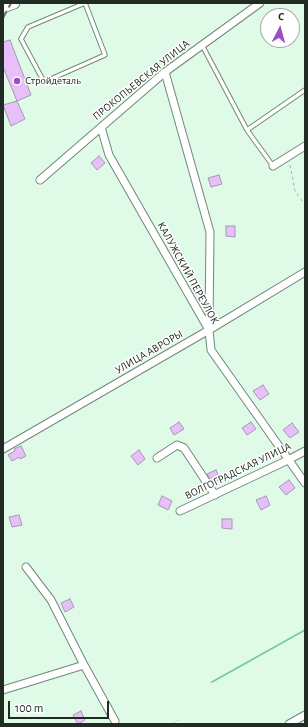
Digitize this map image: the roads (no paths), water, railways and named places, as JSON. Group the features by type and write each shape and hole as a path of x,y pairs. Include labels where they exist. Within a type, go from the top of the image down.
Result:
{"main road":[{"path":"3,7 14,3"}],"street":[{"name":"ПРОКОПЬЕВСКАЯ УЛИЦА","path":"40,180 165,72 260,3"},
{"path":"165,72 210,232 209,330"},
{"name":"КАЛУЖСКИЙ ПЕРЕУЛОК","path":"101,127 109,155 209,330 211,350 305,483"},
{"path":"273,166 305,146"},
{"name":"УЛИЦА АВРОРЫ","path":"3,449 209,330 305,272"},
{"path":"157,458 177,445 184,448 215,495"},
{"name":"ВОЛГОГРАДСКАЯ УЛИЦА","path":"180,511 288,460 305,450"},
{"path":"26,567 51,600 84,665 115,721"},
{"path":"3,690 84,665"},
{"path":"289,724 305,715"}],"lane":[{"path":"85,3 105,55 44,82 21,39 28,27 85,3"},
{"path":"202,45 247,130 273,166"},
{"path":"247,130 305,90"}],"waterway":[{"path":"212,682 305,630"}],"railway":[{"path":"3,18 11,3"}],"place":[{"name":"Стройдеталь","path":"17,81"}]}
